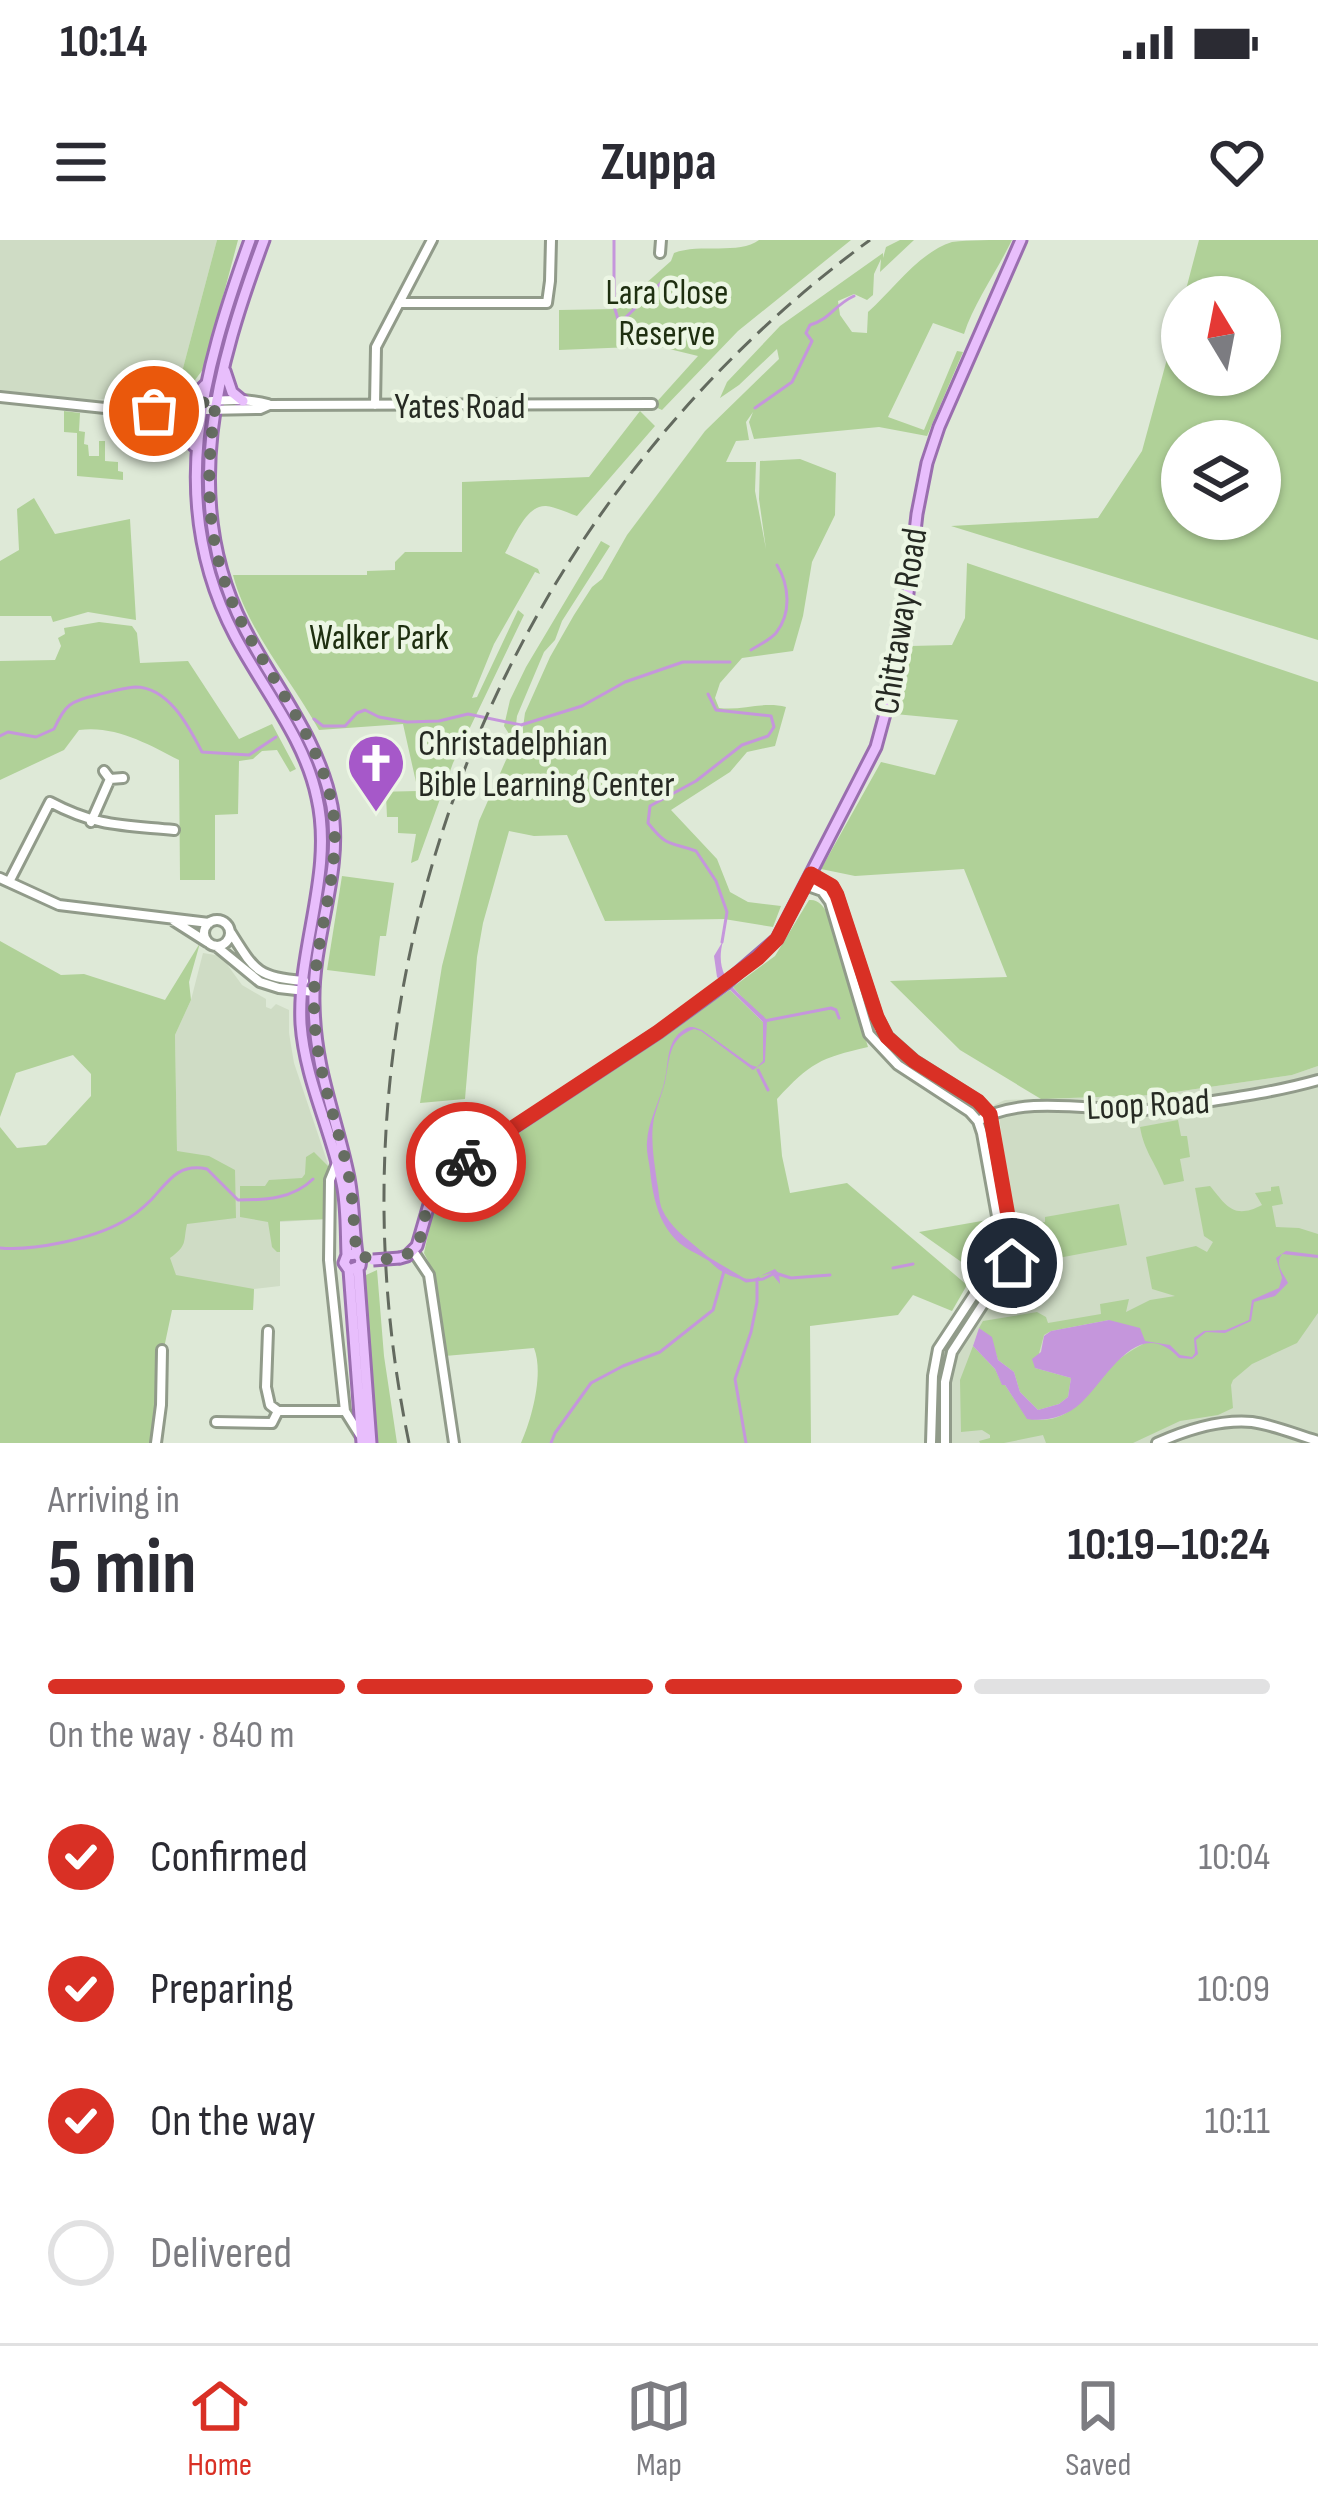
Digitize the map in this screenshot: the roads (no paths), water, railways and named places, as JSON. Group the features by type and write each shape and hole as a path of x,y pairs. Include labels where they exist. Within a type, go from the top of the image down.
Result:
{"main road":[{"path":"250,240 223,319 202,406 196,457 198,526 224,614 302,752 319,806 320,870 301,986 302,1037 337,1163 355,1262 364,1442"},
{"path":"264,240 242,299 215,406 208,476 210,517 227,591 313,746 332,802 334,859 314,987 319,1064 348,1170 364,1442"},
{"name":"Chittaway Road","path":"413,1251 434,1186 500,1136 706,998 777,939 876,747 901,655 927,463 1021,240"},
{"path":"224,366 232,391 243,401"},
{"path":"151,406 201,389 207,382"},
{"path":"170,411 186,423 196,457"},
{"path":"355,1262 400,1258 413,1251"}],"street":[{"path":"375,405 376,347 432,240"},
{"path":"399,303 547,303 550,240"},
{"path":"661,240 661,253"},
{"path":"0,397 105,408 215,406"},
{"name":"Yates Road","path":"215,406 243,401 269,405 652,404"},
{"name":"Yates Road","path":"215,406 260,409 269,405"},
{"path":"151,406 170,411 202,406"},
{"path":"91,821 107,775 123,778"},
{"path":"174,830 91,821 50,802 4,880 59,905 224,922 253,967 301,986"},
{"path":"811,874 832,886 837,895 887,1037 990,1114 1013,1258 952,1352 945,1382 945,1443"},
{"path":"805,885 822,892 830,902 869,1034 887,1056 978,1120 1000,1255 938,1349 931,1443"},
{"path":"161,916 211,944 260,982 314,987"},
{"path":"209,922 204,934 211,944"},
{"path":"211,944 224,944 231,933"},
{"name":"Loop Road","path":"978,1120 990,1114 1055,1106 1146,1110 1318,1080"},
{"path":"337,1163 330,1180 329,1260 345,1411 364,1442"},
{"path":"413,1251 429,1275 454,1443"},
{"path":"268,1330 266,1387 270,1405 278,1412 345,1411 358,1393"},
{"path":"156,1443 162,1350"},
{"path":"216,1423 272,1423 278,1412"},
{"path":"1157,1443 1218,1423 1252,1422 1318,1441"}],"waterway":[{"path":"614,240 618,319 624,319 666,278"},
{"path":"755,408 792,382 812,341 806,333 810,325 854,296"},
{"path":"751,650 774,636 785,617 786,590 777,565"},
{"path":"314,719 323,726 345,726 365,710 407,722 468,714 521,725 582,706 625,682 683,662 730,662"},
{"path":"0,736 8,732 36,737 54,729 74,702 135,687 168,701 202,752 249,755 276,737"},
{"path":"708,694 716,710 771,716 774,727 768,736 742,745 696,781 650,806 648,823 665,840 696,851 716,881 727,912 722,942"},
{"path":"764,1021 831,1008 839,1018"},
{"path":"758,1070 768,1090"},
{"path":"0,1248 45,1246 109,1228 134,1215 175,1175 189,1168 207,1169 238,1200 288,1194 313,1179"},
{"path":"695,1251 746,1281 775,1273 791,1278 830,1275"},
{"path":"893,1268 913,1264"},
{"path":"551,1443 591,1383 660,1352 713,1310 724,1271"},
{"path":"746,1443 735,1379 751,1332 757,1281"}],"railway":[{"path":"409,1443 386,1272 388,1101 414,934 463,774 534,621 626,480 738,352 870,240"}],"place":[{"name":"Christadelphian Bible Learning Center","path":"376,814"}],"park label":[{"name":"Lara Close Reserve","path":"667,312"},
{"name":"Walker Park","path":"379,636"}]}
